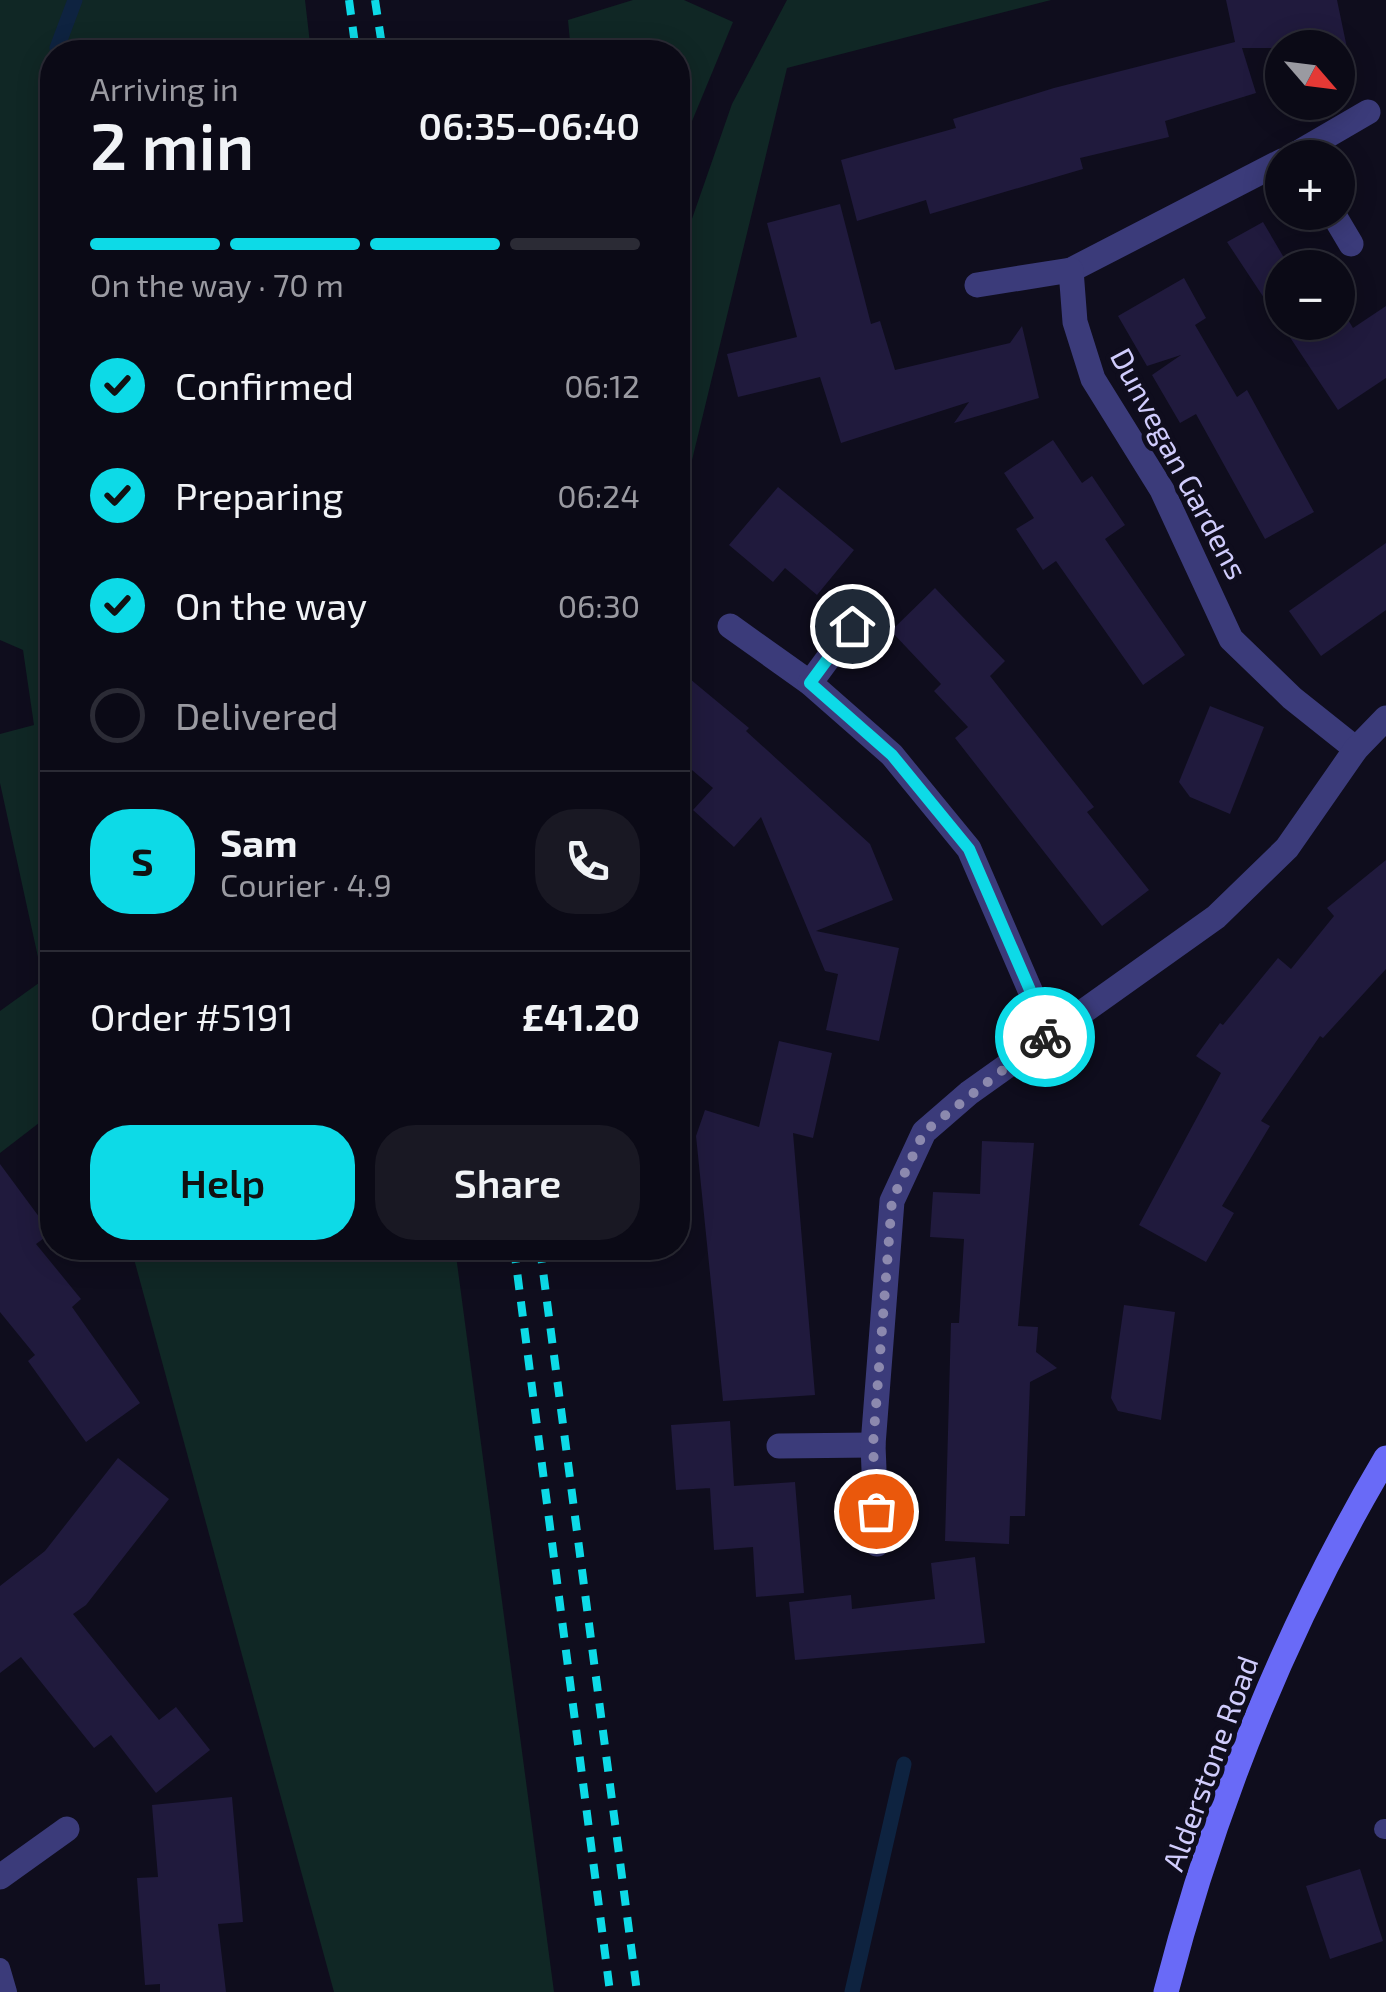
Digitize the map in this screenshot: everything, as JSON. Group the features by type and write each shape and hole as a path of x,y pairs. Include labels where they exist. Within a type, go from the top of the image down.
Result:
{"street":[{"path":"1320,140 1368,112"},
{"path":"977,284 1070,270 1265,170"},
{"path":"1343,230 1351,244"},
{"name":"Dunvegan Gardens","path":"1070,270 1075,322 1093,379 1162,490 1232,638 1292,698 1356,748"},
{"path":"730,626 810,683 892,755 969,849 1049,1034"},
{"path":"810,683 852,626"},
{"path":"877,1544 873,1445 892,1200 924,1132 1049,1034 1216,917 1287,848 1356,748 1386,718"},
{"path":"779,1446 873,1445"},
{"name":"Alderstone Road","path":"1166,1992 1180,1935 1266,1690 1386,1458"},
{"path":"0,1876 67,1829"}],"lane":[{"path":"0,1968 7,1992"}],"green space":[{"path":"0,0 305,0 310,40 40,40 40,966 0,783 0,734 34,725 23,650 0,640"},
{"path":"633,0 684,0 733,22 690,126 690,40 570,40 568,20"},
{"path":"787,0 1051,0 787,68 690,468 690,225 732,104"},
{"path":"40,982 40,1122 0,1153 0,1011"},
{"path":"134,1260 457,1260 554,1992 334,1992"}],"building":[{"path":"1226,0 1337,0 1343,30 1265,30 1265,48 1242,48 1256,93 1165,121 1169,137 1080,158 1083,169 930,214 926,200 857,221 841,160 956,128 953,119 1054,88 1235,42"},
{"path":"840,204 871,324 880,321 895,370 1010,343 1022,326 1039,398 954,423 969,402 841,443 820,377 738,397 727,354 797,337 767,223"},
{"path":"1263,222 1279,250 1265,250 1265,300 1227,242"},
{"path":"1184,278 1206,318 1195,325 1237,397 1247,390 1314,512 1265,539 1196,414 1180,423 1152,375 1181,355 1147,366 1118,316"},
{"path":"1386,306 1386,378 1338,410 1292,340 1355,340 1355,327"},
{"path":"1053,440 1082,483 1092,476 1125,525 1105,539 1185,655 1143,685 1056,561 1043,570 1016,529 1034,518 1004,473"},
{"path":"778,487 854,550 817,595 785,568 773,582 729,545"},
{"path":"1386,543 1386,610 1321,656 1289,611"},
{"path":"935,588 1005,661 990,676 1094,807 1087,812 1149,890 1102,926 955,738 968,727 934,691 941,684 891,631"},
{"path":"690,679 749,728 746,731 870,844 893,900 816,931 899,948 879,1041 826,1030 838,974 825,971 761,817 734,847 693,810 713,788 690,768"},
{"path":"1210,706 1264,727 1230,814 1190,797 1179,782"},
{"path":"1386,860 1386,969 1323,1038 1320,1036 1261,1121 1270,1126 1222,1206 1234,1213 1206,1262 1139,1225 1221,1073 1196,1056 1278,958 1291,969 1334,916 1327,908"},
{"path":"779,1041 832,1053 813,1138 793,1133 815,1395 723,1401 696,1136 705,1110 759,1127"},
{"path":"982,1141 1034,1143 1018,1326 1038,1327 1036,1352 1057,1368 1030,1382 1025,1516 1010,1516 1009,1544 945,1541 951,1323 959,1323 964,1239 930,1237 933,1192 980,1194"},
{"path":"0,1164 40,1218 40,1241 36,1244 40,1260 49,1260 81,1299 72,1307 140,1403 86,1442 28,1361 35,1355 0,1312"},
{"path":"1124,1305 1175,1312 1161,1420 1118,1411 1111,1398"},
{"path":"730,1421 734,1486 795,1482 804,1593 756,1597 753,1547 714,1550 710,1488 676,1490 671,1425"},
{"path":"118,1458 169,1499 86,1605 73,1614 159,1720 176,1707 210,1750 156,1793 111,1735 94,1748 21,1657 0,1673 0,1586 45,1551"},
{"path":"975,1557 985,1643 795,1660 789,1602 851,1595 852,1609 935,1599 931,1563"},
{"path":"232,1797 243,1922 218,1924 226,1992 160,1992 160,1984 145,1985 137,1878 158,1877 152,1805"},
{"path":"1360,1869 1383,1941 1330,1959 1306,1886"}],"waterway":[{"path":"60,40 75,0"},
{"path":"852,1992 904,1764"}],"railway":[{"path":"349,0 354,40"},
{"path":"375,0 381,40"},
{"path":"516,1260 610,1992"},
{"path":"542,1260 637,1992"}],"way so far":[{"path":"876,1511 873,1445 892,1200 924,1132 1045,1037"}],"route":[{"path":"852,626 810,683 892,755 969,849 1049,1034 1045,1037"}]}
